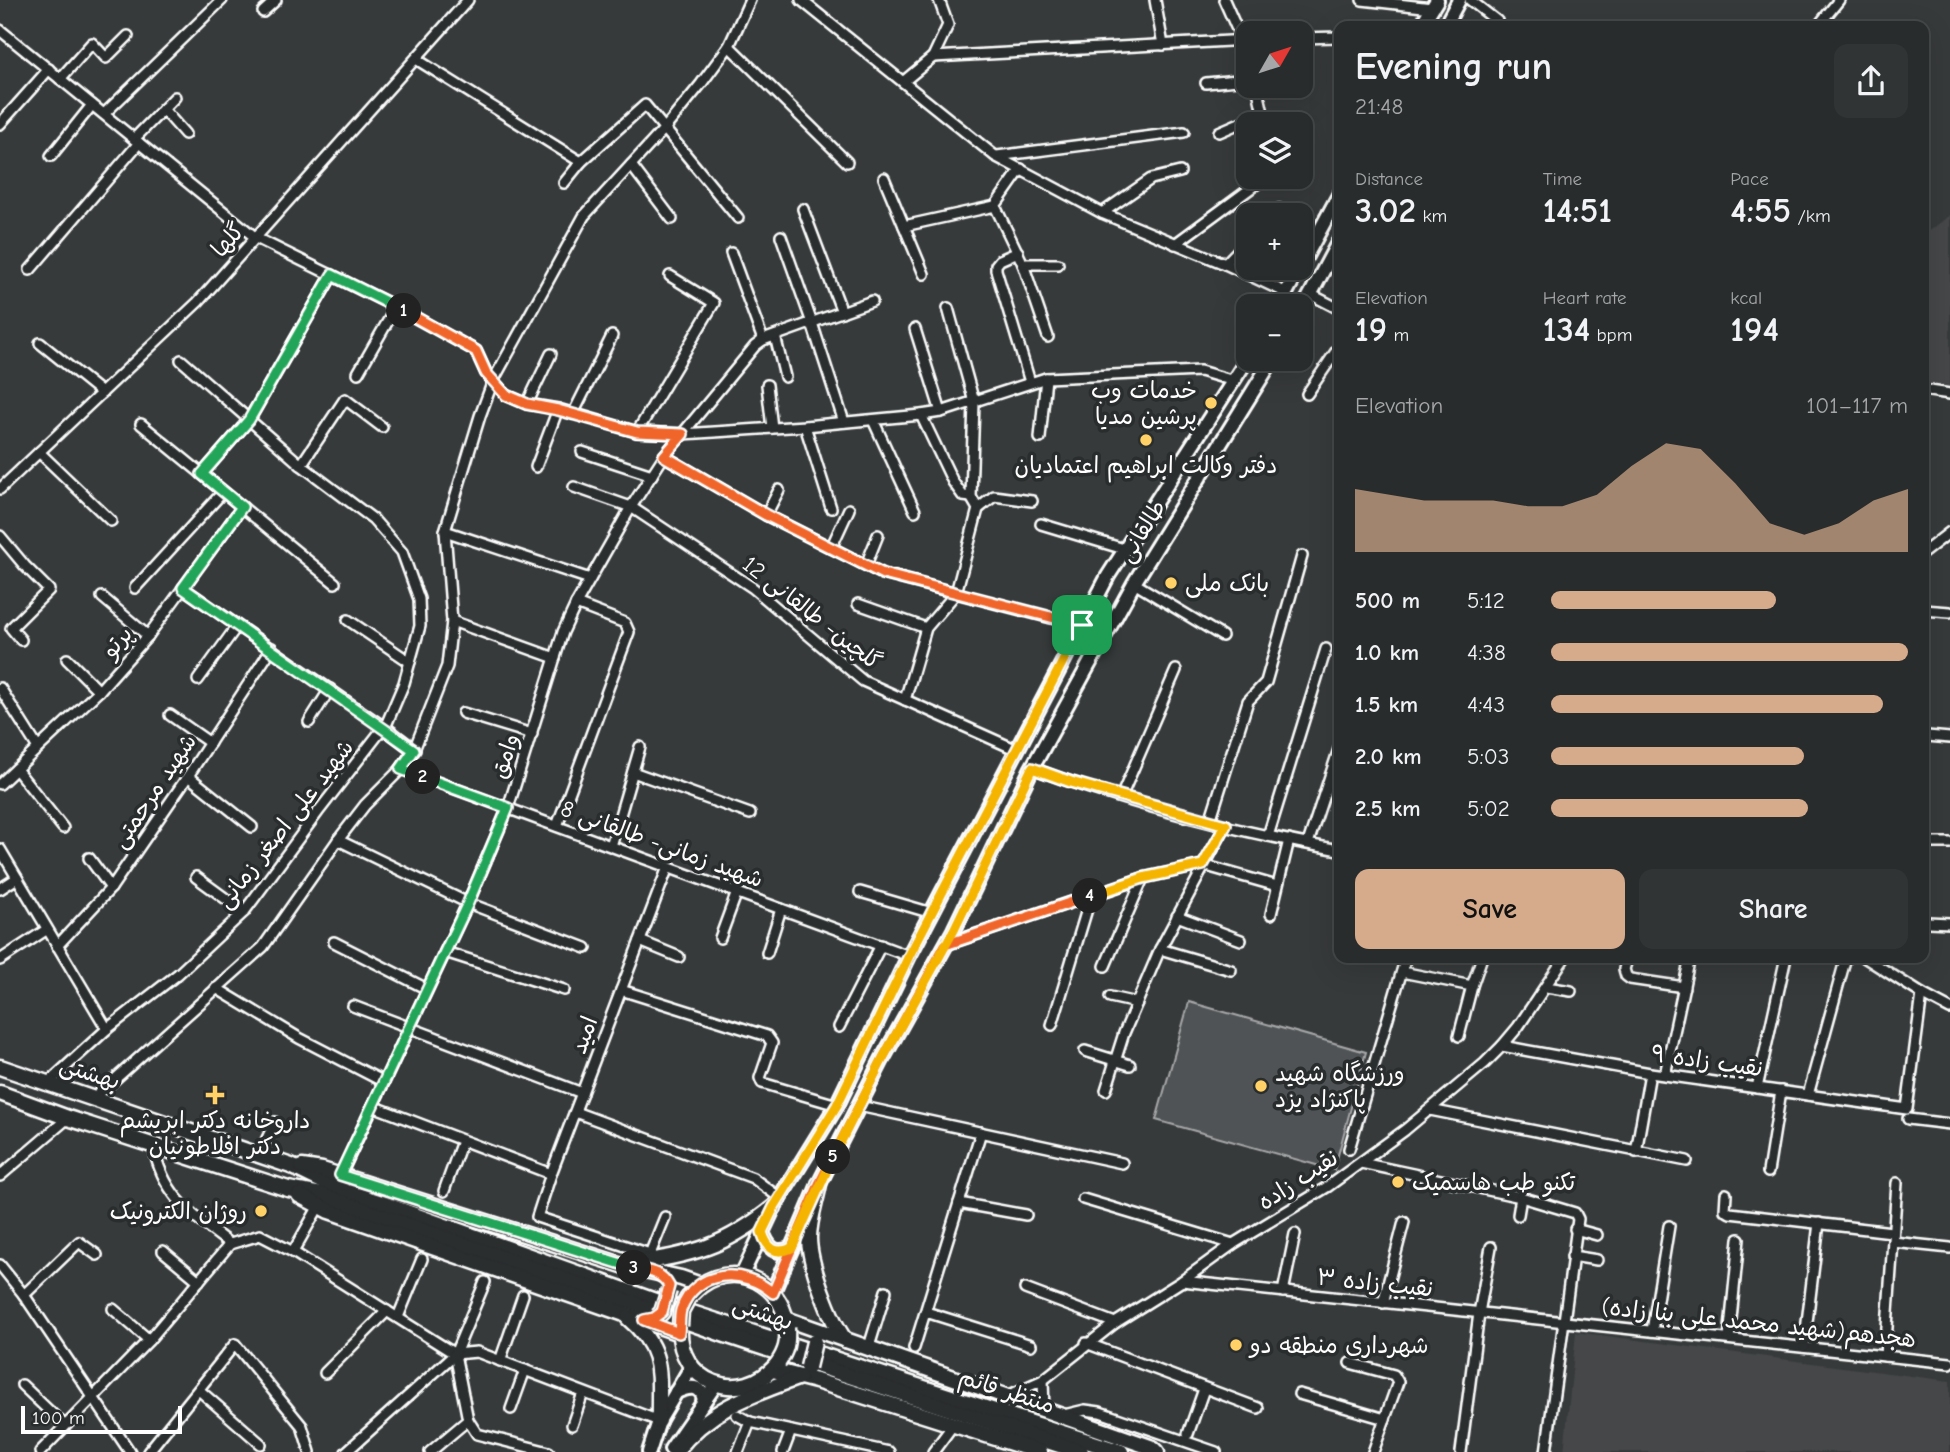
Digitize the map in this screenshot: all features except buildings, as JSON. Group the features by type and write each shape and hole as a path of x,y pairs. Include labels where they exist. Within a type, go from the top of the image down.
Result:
{"main road":[{"path":"1448,21 1460,0"},
{"path":"1424,21 1435,4"},
{"path":"1287,293 1334,204"},
{"path":"1312,294 1334,251"},
{"name":"طالقانی","path":"742,1275 777,1202 837,1105 909,956 1082,625 1124,550 1240,371"},
{"name":"طالقانی","path":"773,1293 819,1184 945,945 1032,768 1135,583 1266,371"},
{"name":"بهشتی","path":"0,1067 290,1166 328,1184 632,1293 878,1374"},
{"name":"بهشتی","path":"0,1093 68,1118 288,1189 322,1195 843,1375"},
{"path":"290,1166 340,1175 622,1265 701,1285"},
{"path":"819,1184 809,1238 813,1267 839,1338"},
{"path":"288,1189 319,1206 679,1329"},
{"path":"622,1265 686,1254 722,1243 749,1227 777,1202"},
{"path":"762,1232 767,1245 775,1252 792,1248"},
{"path":"651,1318 662,1312 669,1290 664,1277 654,1272"},
{"path":"742,1275 764,1284 782,1305 788,1341 785,1353 761,1380 731,1387 702,1377 691,1367 682,1351 679,1329 681,1311 688,1298 701,1285 720,1276 742,1275"},
{"path":"619,1310 641,1329 652,1343 657,1360 659,1421"},
{"path":"787,1324 839,1338 1153,1448 1157,1452"},
{"path":"672,1452 712,1415 742,1398 804,1372 814,1342 822,1336 839,1338"},
{"path":"649,1452 659,1421 691,1367"},
{"path":"775,1367 804,1372 816,1381 1040,1452"},
{"name":"منتظر قائم","path":"878,1374 1121,1452"},
{"name":"منتظر قائم","path":"843,1375 1081,1452"},
{"path":"672,1452 716,1384"},
{"path":"676,1392 688,1387 698,1388 704,1401"}],"street":[{"path":"104,114 222,0"},
{"path":"263,12 276,0"},
{"name":"گلها","path":"0,489 198,302 468,0"},
{"path":"94,1098 263,947 338,840 365,806 401,769 414,750 447,666 452,621 445,531 493,381 584,216 665,128 729,46 750,0"},
{"path":"801,0 995,156 1102,213 1287,293"},
{"path":"903,82 933,57 948,25 939,0"},
{"path":"1155,0 1163,45"},
{"path":"1224,0 1236,23"},
{"path":"1362,0 1435,4"},
{"path":"1470,0 1497,21"},
{"path":"1822,21 1839,0"},
{"path":"1,32 256,238 396,307 476,351 486,373 506,395 527,404 637,432 683,434 806,426 941,412 1046,378 1200,370 1234,381"},
{"path":"60,79 92,43 106,58 128,36"},
{"path":"1313,38 1334,37"},
{"path":"933,57 1236,41"},
{"path":"729,46 847,162"},
{"path":"416,59 581,162"},
{"path":"0,124 48,69"},
{"path":"1206,83 1236,80"},
{"path":"30,270 175,97"},
{"path":"1219,132 1262,113 1259,98"},
{"path":"51,156 92,105"},
{"path":"564,183 581,162 645,105 738,218"},
{"path":"163,109 185,134"},
{"path":"995,156 1184,132"},
{"path":"631,165 671,219"},
{"path":"904,226 995,206 1021,170"},
{"path":"1102,213 1151,179 1180,172"},
{"path":"884,178 924,274"},
{"path":"1175,244 1250,189"},
{"path":"995,206 1023,264 1048,337"},
{"path":"803,209 842,312"},
{"path":"781,236 844,422"},
{"path":"1018,252 1000,260 996,265 1030,382"},
{"path":"1224,264 1236,252"},
{"path":"732,253 759,343 872,302"},
{"path":"1023,264 1058,264"},
{"path":"202,474 249,420 332,275"},
{"path":"637,432 714,303 670,276"},
{"path":"1313,296 1334,306"},
{"path":"358,373 396,307"},
{"path":"948,308 974,402 971,497 978,509"},
{"path":"915,329 941,412"},
{"path":"573,414 612,336"},
{"path":"775,336 785,377"},
{"name":"وامق","path":"340,1175 468,903 508,808 563,632 576,604 631,507 664,456 759,343"},
{"path":"40,344 102,393"},
{"path":"527,404 551,354"},
{"path":"1307,394 1334,354"},
{"path":"181,360 301,465 345,399 382,427"},
{"path":"1040,438 1046,378"},
{"path":"766,385 772,428"},
{"path":"1929,391 1950,394"},
{"path":"536,467 558,410"},
{"path":"921,415 953,482 964,496 971,497"},
{"path":"873,420 915,511"},
{"path":"141,424 335,583"},
{"path":"806,426 831,508"},
{"path":"38,452 111,521"},
{"path":"582,452 652,475"},
{"path":"664,456 766,515 883,574 1082,625"},
{"name":"شهید علی اصغر زمانی","path":"48,1083 107,1029 178,974 244,912 384,727 404,683 420,626 419,599 402,552 373,519 301,465"},
{"name":"گلچین- طالقانی 12","path":"574,487 631,507 753,588 863,681 1017,750"},
{"path":"766,515 779,490"},
{"path":"135,588 223,492"},
{"path":"905,700 926,628 957,593 978,509 994,496 1032,501"},
{"name":"پرتو","path":"0,784 99,691 148,636 242,507"},
{"path":"831,548 849,509"},
{"path":"1041,524 1124,550"},
{"path":"445,531 590,579"},
{"path":"1929,549 1950,533"},
{"path":"866,565 878,535"},
{"path":"0,536 49,590 10,628 21,640"},
{"path":"1210,821 1248,701 1266,682 1302,556"},
{"path":"1135,583 1222,636"},
{"path":"183,588 414,750"},
{"path":"102,597 148,636"},
{"path":"557,826 629,632 625,623 576,604"},
{"path":"858,604 926,628"},
{"path":"1929,610 1950,612"},
{"path":"348,620 410,662"},
{"path":"452,621 555,658"},
{"path":"198,680 237,626"},
{"name":"شهید مرحمتی","path":"57,946 111,888 271,648"},
{"path":"1268,835 1326,649"},
{"path":"67,659 99,691"},
{"path":"1121,797 1176,670"},
{"path":"0,688 38,748"},
{"path":"309,722 330,689"},
{"path":"463,713 532,734"},
{"path":"170,715 210,743"},
{"path":"1929,736 1950,737"},
{"path":"611,846 640,747"},
{"path":"1308,844 1334,764"},
{"path":"1032,768 1121,797 1210,821 1334,849"},
{"path":"16,769 63,828"},
{"name":"شهید زمانی- طالقانی 8","path":"401,769 909,956"},
{"path":"632,772 750,814"},
{"path":"188,776 252,827"},
{"path":"1106,1090 1115,1060 1160,949 1226,825"},
{"path":"338,840 468,903 586,948"},
{"path":"1271,914 1289,840"},
{"path":"1929,843 1950,843"},
{"path":"0,849 107,1029"},
{"path":"89,858 111,888"},
{"path":"945,945 1143,878 1203,865 1278,886"},
{"name":"امید","path":"665,1217 650,1254 537,1217 668,867"},
{"path":"196,877 244,912"},
{"path":"0,889 17,878"},
{"path":"1105,966 1143,878"},
{"path":"720,938 737,892"},
{"path":"860,892 932,914"},
{"path":"1052,1025 1091,895"},
{"path":"767,953 782,909"},
{"path":"1177,916 1241,940"},
{"path":"1929,922 1950,923"},
{"path":"0,960 46,930"},
{"path":"334,942 427,989"},
{"path":"640,942 679,957"},
{"path":"839,1027 881,945"},
{"path":"1160,949 1231,970"},
{"path":"445,952 564,990"},
{"path":"1349,1149 1404,963"},
{"path":"1459,1036 1480,963"},
{"name":"نقیب زاده","path":"1005,1397 1043,1380 1115,1322 1182,1281 1233,1244 1327,1187 1430,1110 1502,1046 1561,963"},
{"path":"1626,963 1624,969 1630,979 1684,988"},
{"path":"1665,1075 1689,963"},
{"path":"1756,1088 1785,963"},
{"path":"1808,1095 1844,963"},
{"path":"1873,963 1950,1009"},
{"path":"1402,972 1472,986"},
{"path":"1546,987 1571,990"},
{"path":"216,988 299,1038 384,1082"},
{"path":"621,990 767,1036 772,1043 760,1078 762,1083 837,1105"},
{"path":"1908,1114 1922,994"},
{"path":"1110,997 1137,1003"},
{"path":"353,1006 582,1093"},
{"name":"نقیب زاده ۹","path":"1502,1046 1650,1073 1808,1095 1950,1124"},
{"path":"1085,1051 1130,1065"},
{"path":"1636,1152 1650,1073"},
{"path":"1768,1172 1781,1091"},
{"path":"373,1106 551,1174"},
{"path":"859,1106 1122,1163"},
{"path":"1430,1110 1687,1161"},
{"path":"575,1112 752,1178 777,1202"},
{"path":"0,1175 68,1118"},
{"path":"259,1155 275,1122"},
{"path":"914,1348 981,1132"},
{"path":"444,1191 462,1141"},
{"path":"153,1145 158,1168 175,1198 230,1244"},
{"path":"1361,1163 1521,1197 1575,1213 1578,1219 1546,1452"},
{"path":"1885,1356 1897,1183"},
{"path":"1726,1194 1727,1212 1819,1223 1950,1248"},
{"path":"1518,1215 1521,1197"},
{"path":"1083,1199 1233,1244"},
{"path":"959,1203 1026,1215"},
{"path":"292,1252 319,1206"},
{"path":"1383,1303 1404,1222"},
{"path":"1804,1348 1819,1223"},
{"path":"1652,1331 1669,1227"},
{"path":"1575,1229 1597,1236"},
{"path":"1283,1292 1295,1234"},
{"path":"40,1452 149,1340 230,1244 260,1235 292,1252 455,1354 477,1352 659,1421"},
{"path":"1729,1339 1739,1239"},
{"path":"24,1295 79,1242 97,1255"},
{"path":"1461,1452 1479,1313 1492,1247"},
{"path":"163,1251 199,1281"},
{"path":"1572,1256 1597,1260"},
{"path":"398,1317 422,1259"},
{"path":"0,1265 24,1295 130,1452"},
{"name":"نقیب زاده ۳","path":"1182,1281 1564,1322"},
{"path":"346,1452 455,1354 485,1282"},
{"path":"1025,1289 1115,1322"},
{"path":"868,1350 886,1291"},
{"path":"500,1361 523,1295"},
{"path":"113,1309 149,1340"},
{"path":"325,1373 387,1311"},
{"path":"926,1312 1031,1345"},
{"name":"هجدهم(شهید محمد علی بنا زاده)","path":"1564,1322 1950,1363"},
{"path":"148,1452 235,1343 302,1426 310,1452"},
{"path":"1086,1343 1258,1408"},
{"path":"455,1354 468,1420 477,1434 548,1452"},
{"path":"1350,1363 1398,1378 1373,1452"},
{"path":"511,1409 525,1370"},
{"path":"1043,1380 1044,1410"},
{"path":"22,1385 65,1426"},
{"path":"1188,1434 1204,1389"},
{"path":"199,1390 261,1444"},
{"path":"572,1425 583,1393"},
{"path":"1299,1394 1385,1419"},
{"path":"1061,1416 1086,1410 1100,1412 1216,1452"},
{"path":"737,1415 750,1422 791,1431 838,1447 889,1452"},
{"path":"430,1452 468,1420"},
{"path":"738,1452 750,1422"},
{"path":"933,1452 953,1425"},
{"path":"783,1452 791,1431"}],"shaded area":[{"path":"1950,215 1950,386 1929,384 1929,231"},
{"name":"ورزشگاه شهید پاکنژاد یزد","path":"1189,1002 1366,1052 1334,1170 1156,1120"},
{"path":"1576,1332 1950,1381 1950,1452 1564,1452"}],"place":[{"name":"خدمات وب پرشین مدیا","path":"1211,403"},
{"name":"دفتر وکالت ابراهیم اعتمادیان","path":"1146,440"},
{"name":"بانک ملی","path":"1171,583"},
{"name":"ورزشگاه شهید پاکنژاد یزد","path":"1261,1086"},
{"name":"داروخانه دکتر ابریشم دکتر افلاطونیان","path":"215,1095"},
{"name":"تکنو طب هاسمیک","path":"1398,1182"},
{"name":"روژان الکترونیک","path":"261,1211"},
{"name":"شهرداری منطقه دو","path":"1236,1345"}],"route":[{"path":"1082,625 883,574 766,515 664,456 683,434 637,432 527,404 506,395 486,373 476,351 332,275 249,420 202,474 242,507 183,588 414,750 401,769 508,808 468,903 340,1175 622,1265 654,1272 664,1277 669,1290 662,1312 654,1318 644,1320 679,1333 681,1311 688,1298 713,1278 742,1275 764,1284 773,1293 819,1184 883,1058 945,945 1143,878 1203,865 1226,825 1121,797 1032,768 954,930 945,945 914,1001 883,1058 859,1106 819,1184 792,1248 783,1252 775,1252 767,1245 762,1232 774,1207 837,1105 909,956 968,848 1082,625"}]}
